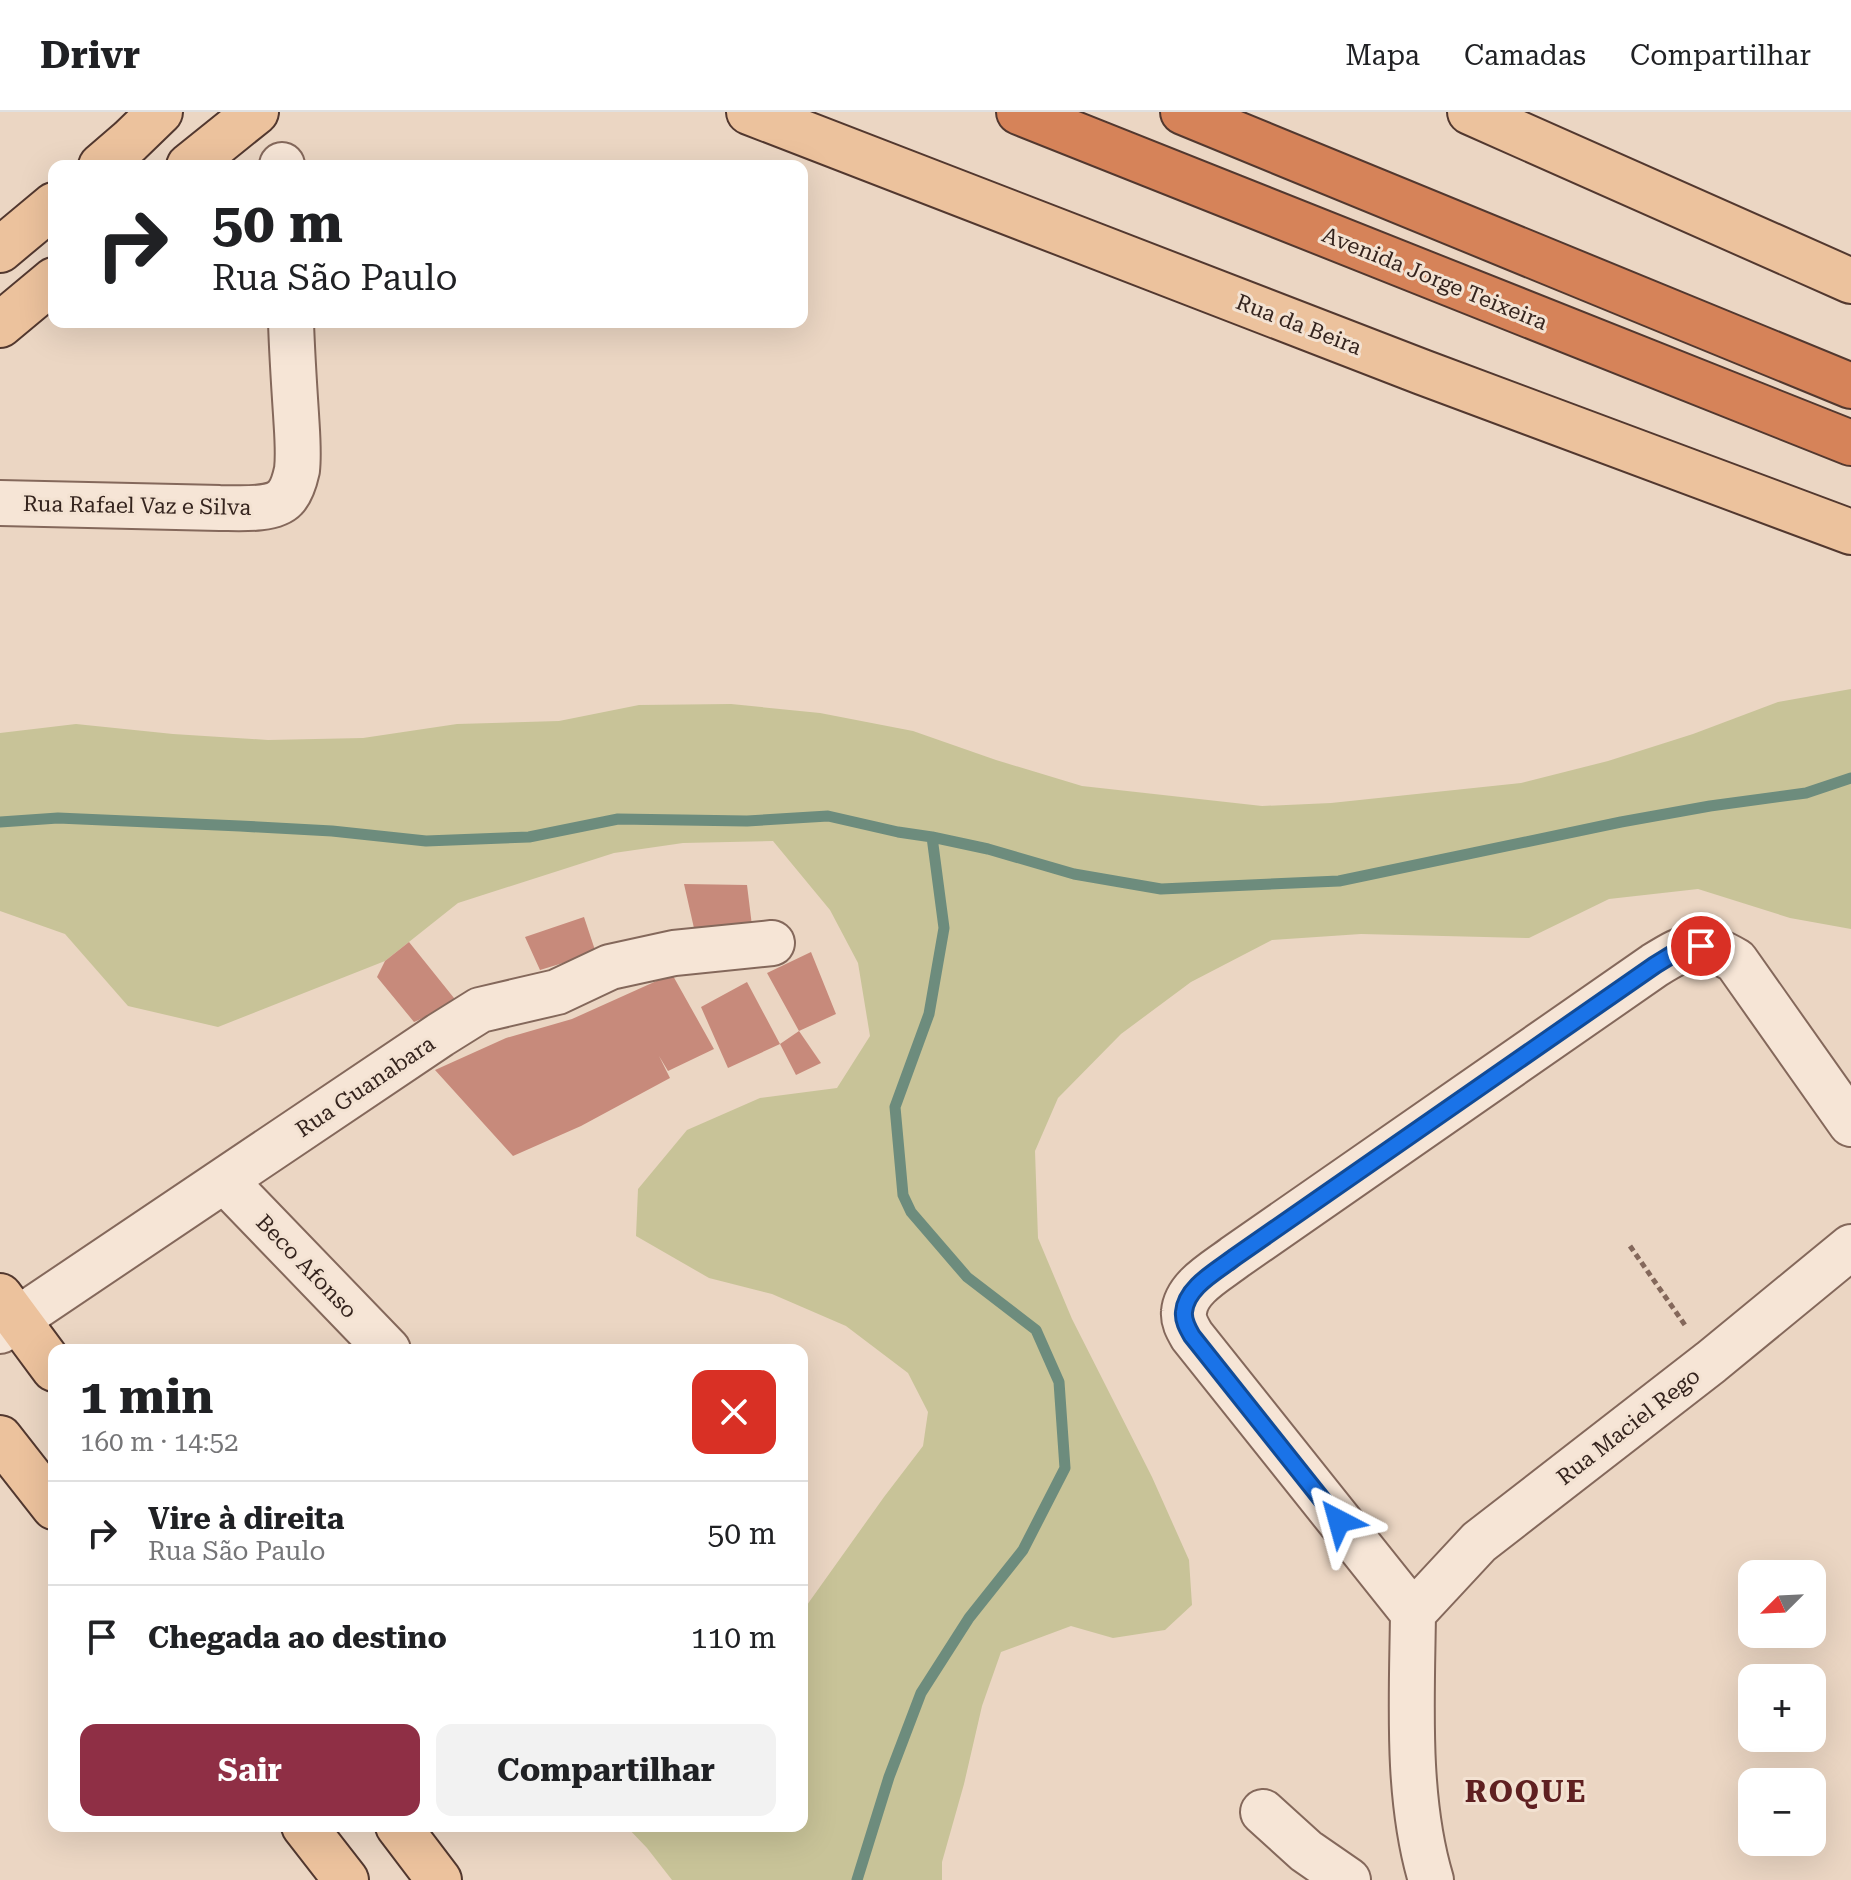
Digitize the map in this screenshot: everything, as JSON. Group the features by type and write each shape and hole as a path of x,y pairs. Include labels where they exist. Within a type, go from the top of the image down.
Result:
{"highway":[{"name":"Avenida Jorge Teixeira","path":"1019,112 1851,443"},
{"path":"1183,112 1851,386"}],"main road":[{"path":"108,160 160,112"},
{"path":"196,160 256,112"},
{"name":"Rua da Beira","path":"749,112 1422,372 1851,532"},
{"path":"1470,112 1851,281"},
{"path":"0,250 48,210"},
{"path":"0,325 48,285"},
{"path":"6,1316 48,1362"},
{"path":"0,1438 48,1499"},
{"path":"309,1832 346,1880"},
{"path":"403,1832 439,1880"}],"street":[{"name":"Rua Rafael Vaz e Silva","path":"0,503 250,508 280,502 287,497 297,469 291,328"},
{"name":"Rua Guanabara","path":"6,1316 225,1181 480,1010 557,992 610,967 674,953 772,943"},
{"path":"1431,1880 1417,1810 1412,1731 1413,1613 1192,1336 1184,1322 1183,1311 1188,1297 1235,1257 1681,949 1701,946 1718,950 1736,961 1851,1124"},
{"name":"Beco Afonso","path":"225,1181 382,1344"},
{"name":"Rua Maciel Rego","path":"1413,1613 1479,1542 1711,1362 1851,1247"},
{"path":"1263,1812 1306,1851 1348,1880"}],"path":[{"path":"1630,1246 1711,1362"}],"shaded area":[{"path":"1851,689 1851,929 1790,918 1698,889 1609,899 1529,938 1361,934 1272,940 1191,982 1121,1034 1058,1098 1035,1151 1038,1238 1072,1319 1152,1477 1189,1560 1192,1605 1165,1630 1113,1638 1071,1626 1001,1652 982,1706 942,1862 942,1880 672,1880 632,1832 808,1832 808,1604 923,1446 928,1412 908,1373 846,1326 772,1294 709,1278 636,1236 638,1189 687,1130 760,1098 837,1088 870,1036 858,963 830,910 773,841 683,843 614,853 458,903 385,961 218,1027 128,1006 65,934 0,911 0,733 76,724 268,740 363,738 457,724 559,721 639,705 731,704 820,713 913,731 1082,786 1262,806 1331,803 1521,783 1608,761 1778,702"}],"building":[{"path":"684,884 747,885 753,934 696,937"},
{"path":"584,917 596,953 540,970 525,937"},
{"path":"409,942 458,1003 414,1022 377,977 385,961"},
{"path":"811,952 836,1014 799,1031 767,973"},
{"path":"672,974 714,1049 668,1071 659,1056 670,1078 581,1126 513,1156 435,1070 506,1038 572,1019"},
{"path":"747,982 780,1044 728,1068 701,1007"},
{"path":"799,1031 821,1063 796,1075 780,1044"}],"waterway":[{"path":"0,822 58,818 240,826 332,831 426,841 529,837 618,819 747,821 828,816 988,849 1074,874 1161,889 1339,881 1621,822 1806,793 1851,778"},
{"path":"857,1880 889,1777 921,1693 969,1618 1023,1550 1065,1468 1059,1382 1036,1330 967,1277 911,1212 903,1195 895,1107 929,1014 944,928 932,837"}],"district":[{"name":"ROQUE","path":"1526,1792"}],"route":[{"path":"1339,1521 1192,1336 1184,1322 1183,1311 1188,1297 1235,1257 1655,965 1681,949 1701,946"}]}
